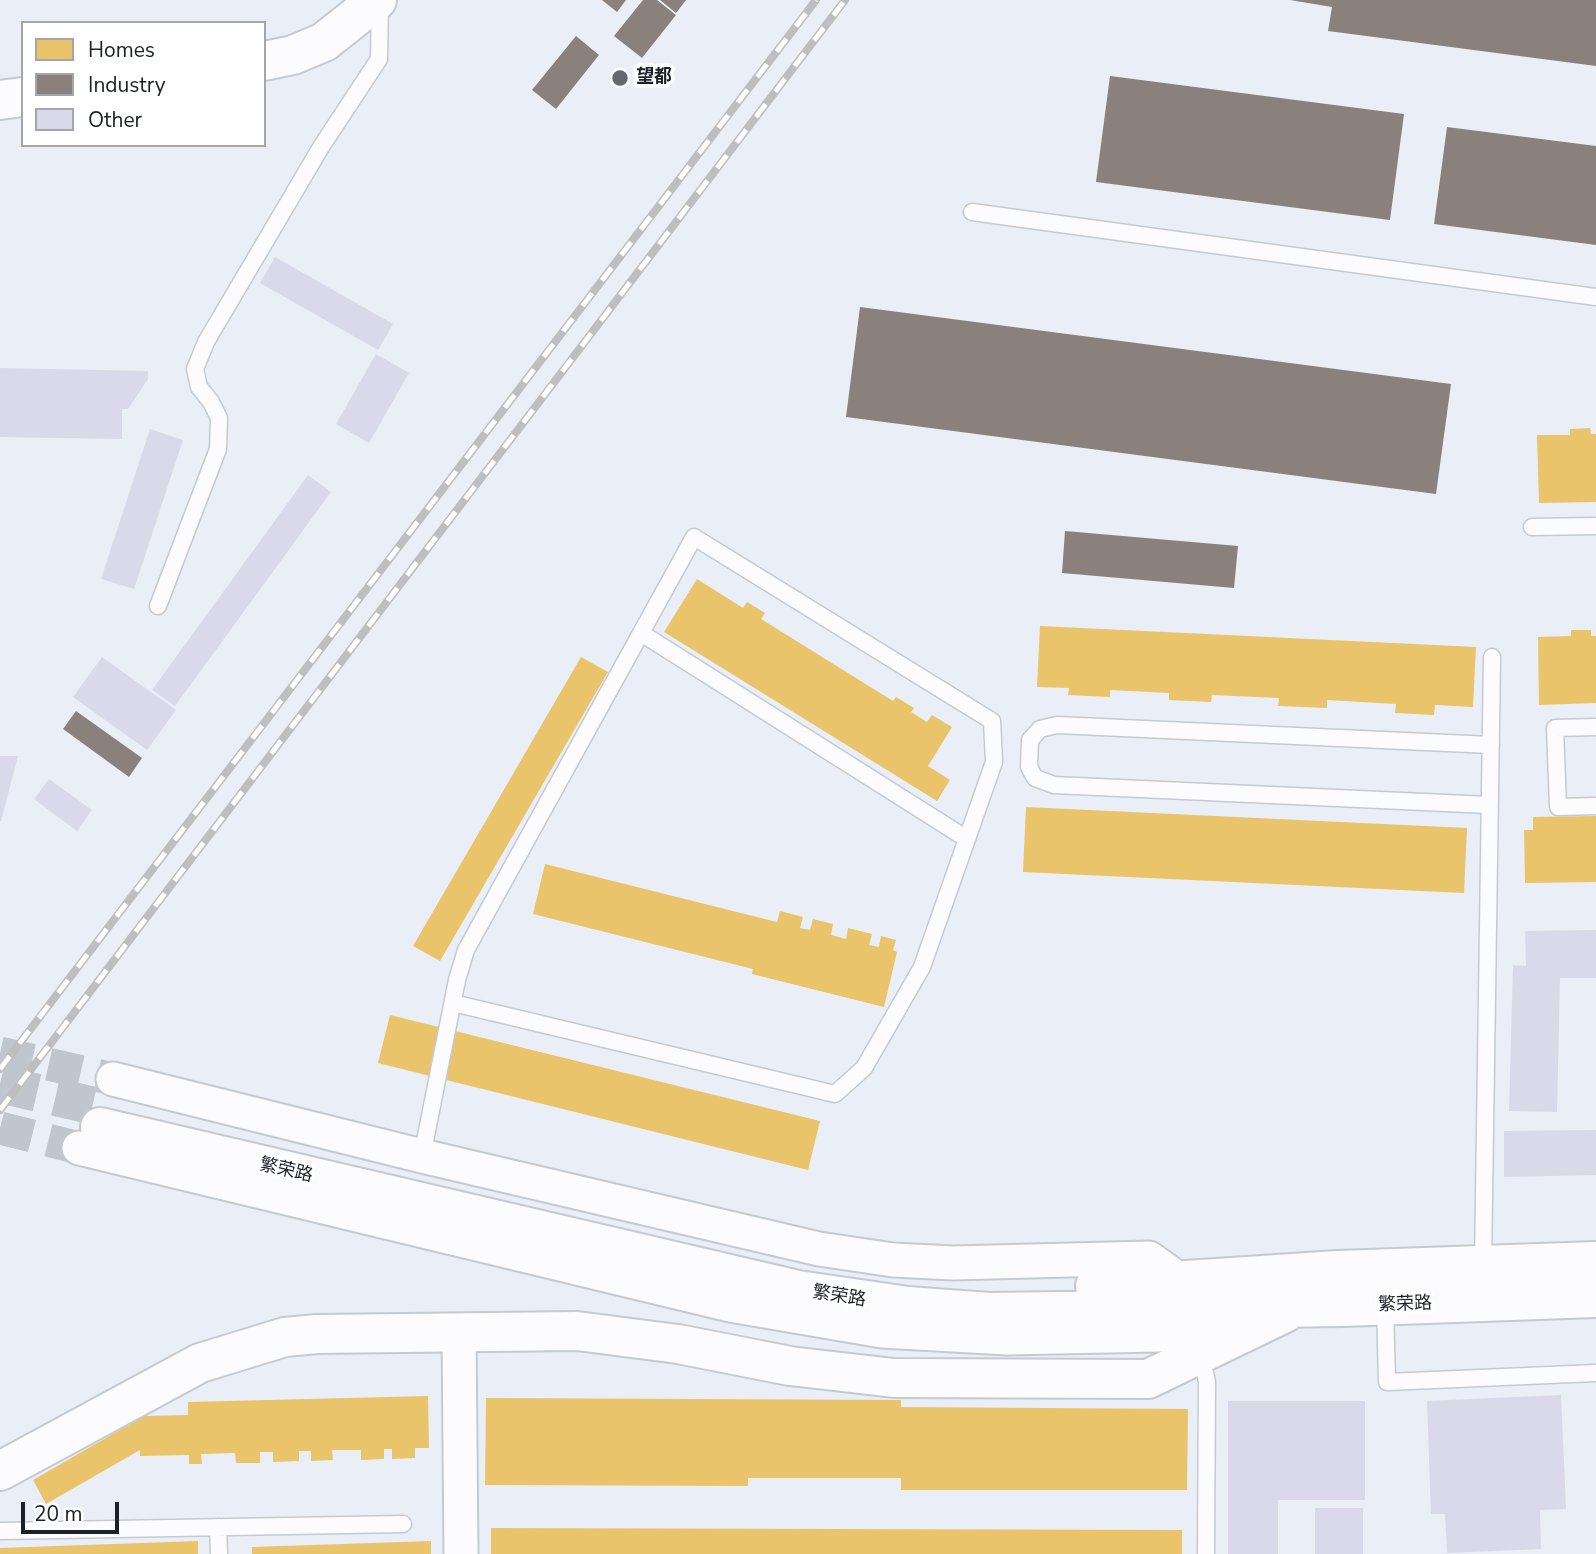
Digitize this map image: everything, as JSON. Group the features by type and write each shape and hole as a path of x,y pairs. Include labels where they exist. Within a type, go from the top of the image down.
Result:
{"main road":[{"path":"266,61 293,55 324,42 379,0"},
{"path":"0,100 21,97"},
{"name":"繁荣路","path":"100,1116 843,1280 909,1288 989,1294 1338,1270 1596,1261"},
{"name":"繁荣路","path":"100,1116 772,1284 840,1298 989,1312 1385,1306 1596,1298"},
{"path":"0,1471 200,1363 285,1337 317,1334 577,1331 678,1344 790,1366 894,1378 1148,1379 1296,1308"}],"street":[{"path":"100,1116 422,1156 819,1249 893,1260 953,1263 1149,1258 1181,1281"},
{"path":"459,1333 461,1554"}],"lane":[{"path":"158,606 218,449 219,418 199,387 195,369 206,342 321,147 379,60 379,0"},
{"path":"972,212 1596,298"},
{"path":"1532,527 1596,526"},
{"path":"422,1156 453,1003 466,950 694,537 992,721 994,762 922,967 864,1068 835,1094 453,1003"},
{"path":"641,634 967,839"},
{"path":"1483,1265 1492,657"},
{"path":"1489,805 1054,785 1035,778 1029,767 1031,740 1040,729 1057,725 1491,745"},
{"path":"1596,727 1555,728 1558,807 1596,806"},
{"path":"1385,1306 1387,1382 1596,1374"},
{"path":"1201,1353 1207,1382 1206,1554"},
{"path":"0,1531 403,1524"},
{"path":"218,1527 219,1554"}],"building: Homes":[{"path":"1590,428 1591,434 1596,434 1596,502 1539,503 1537,435 1570,435 1570,429"},
{"path":"697,579 743,608 747,602 765,613 761,619 893,701 896,697 914,708 911,712 927,722 932,715 952,727 928,766 950,780 937,801 664,632"},
{"path":"1040,626 1476,647 1473,707 1435,705 1434,715 1395,713 1396,704 1327,700 1327,708 1278,706 1279,698 1212,695 1211,702 1169,700 1169,693 1110,690 1110,697 1068,695 1069,688 1037,687"},
{"path":"1571,630 1591,630 1591,636 1596,636 1596,703 1539,705 1538,637 1571,636"},
{"path":"581,657 608,672 440,961 413,946"},
{"path":"1026,807 1467,828 1464,893 1023,872"},
{"path":"1596,816 1596,882 1525,883 1524,830 1533,830 1533,817"},
{"path":"545,864 777,922 780,911 803,917 800,928 810,930 813,919 833,924 831,935 846,939 848,928 872,934 869,945 879,947 881,936 896,940 893,950 897,952 884,1007 752,974 753,969 533,914"},
{"path":"390,1015 820,1121 808,1170 378,1063"},
{"path":"428,1396 429,1448 415,1448 415,1458 392,1459 392,1449 384,1449 384,1459 361,1460 361,1450 332,1450 333,1460 311,1461 311,1451 299,1451 299,1461 273,1462 273,1452 260,1452 260,1463 236,1463 235,1453 201,1454 202,1464 189,1464 189,1455 140,1456 140,1450 46,1504 33,1480 144,1416 188,1415 188,1402"},
{"path":"486,1398 901,1400 901,1407 1188,1409 1187,1490 901,1490 901,1478 748,1478 748,1486 485,1485"},
{"path":"491,1528 1182,1530 1182,1554 491,1554"},
{"path":"198,1541 198,1554 0,1554 0,1548"},
{"path":"431,1541 431,1554 252,1554 252,1547"}],"building: Industry":[{"path":"602,0 626,0 617,12"},
{"path":"643,0 657,0 676,15 642,58 614,36"},
{"path":"660,0 686,0 676,13"},
{"path":"1290,0 1596,0 1596,66 1328,31 1332,7"},
{"path":"576,36 599,55 556,109 532,90"},
{"path":"1110,76 1404,114 1390,220 1096,182"},
{"path":"1447,127 1596,146 1596,245 1434,224"},
{"path":"860,307 1451,384 1436,494 846,417"},
{"path":"1065,531 1238,546 1234,588 1062,573"},
{"path":"76,711 142,758 129,777 63,729"}],"building: Other":[{"path":"275,257 393,324 378,350 260,283"},
{"path":"376,354 409,373 369,443 336,424"},
{"path":"0,368 148,371 148,379 128,409 122,409 122,439 0,437"},
{"path":"150,429 183,440 134,589 101,579"},
{"path":"308,475 331,492 175,706 152,690"},
{"path":"102,657 176,710 147,750 73,697"},
{"path":"0,756 18,756 1,821 0,821"},
{"path":"49,779 92,810 77,831 34,799"},
{"path":"1596,930 1596,978 1560,978 1557,1112 1509,1111 1513,965 1526,966 1525,931"},
{"path":"1596,1130 1596,1175 1504,1177 1504,1131"},
{"path":"1561,1395 1566,1509 1540,1510 1541,1549 1447,1553 1445,1514 1431,1514 1427,1401"},
{"path":"1228,1401 1365,1401 1365,1500 1278,1500 1278,1554 1228,1554"},
{"path":"1315,1508 1363,1508 1363,1554 1315,1554"}],"tunnel":[{"path":"0,1053 113,1079"},
{"path":"0,1084 107,1109"},
{"path":"0,1128 79,1148"}],"railway":[{"path":"0,1069 816,0"},
{"path":"0,1110 845,0"}],"place":[{"name":"望都","path":"620,78"}]}
